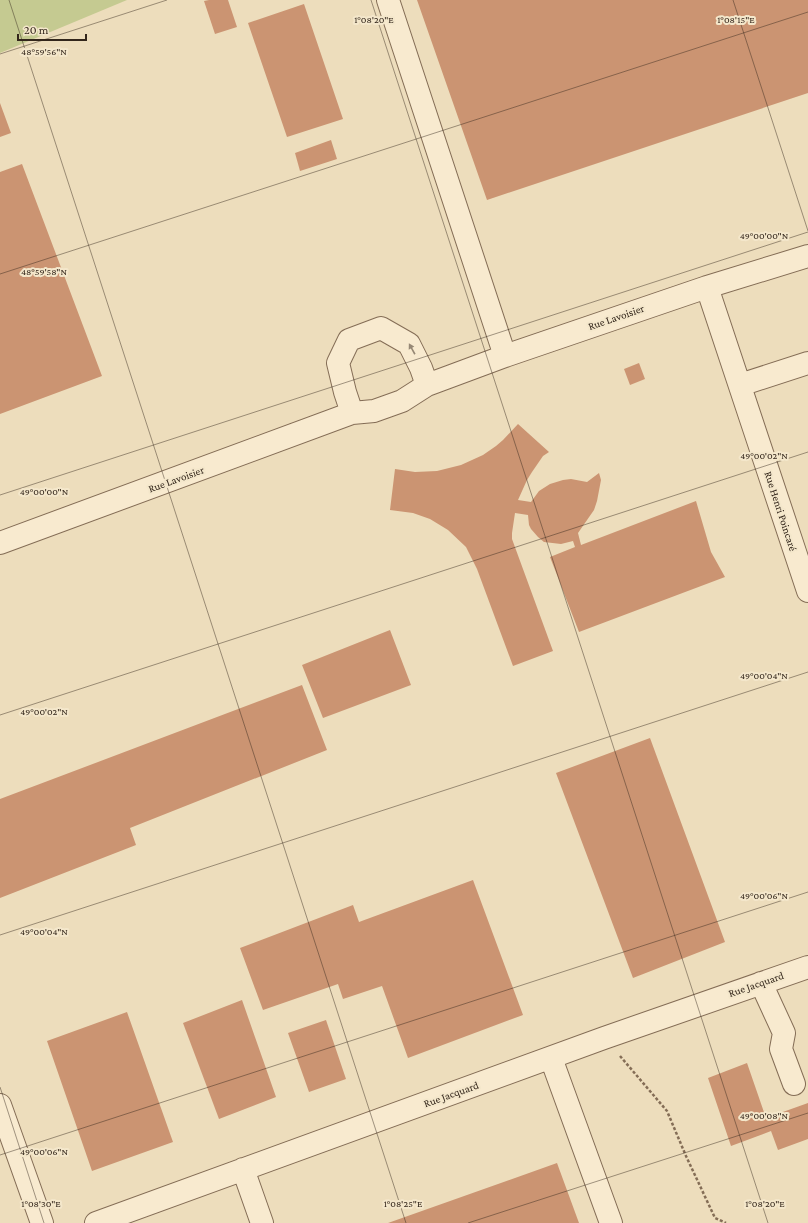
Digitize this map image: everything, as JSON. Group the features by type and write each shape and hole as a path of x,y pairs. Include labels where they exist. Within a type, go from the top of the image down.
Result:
{"street":[{"path":"388,0 505,356"},
{"name":"Rue Lavoisier","path":"0,543 352,413 374,411 395,404 427,385 505,356 707,287 808,256"},
{"name":"Rue Henri Poincaré","path":"707,287 808,591"},
{"path":"352,413 338,363 349,340 381,328 409,344 421,368 427,385"},
{"path":"740,385 808,363"},
{"name":"Rue Jacquard","path":"96,1223 604,1038 808,967"},
{"path":"761,983 784,1033 781,1049 794,1084"},
{"path":"551,1058 611,1223"},
{"path":"0,1105 42,1223"},
{"path":"243,1169 262,1223"}],"path":[{"path":"604,1038 667,1111 715,1218 726,1223"}],"green space":[{"path":"0,0 127,0 0,53"}],"building":[{"path":"228,0 237,27 215,34 204,1"},
{"path":"417,0 808,0 808,93 487,200"},
{"path":"304,4 343,119 287,137 248,23"},
{"path":"0,103 11,133 0,137"},
{"path":"331,140 337,159 300,171 295,153"},
{"path":"22,164 102,376 0,414 0,172"},
{"path":"639,363 645,379 630,385 624,369"},
{"path":"518,424 549,452 543,456 532,472 518,500 531,502 539,491 550,484 571,479 587,482 599,473 601,480 594,510 578,533 581,545 696,501 711,552 725,577 579,632 550,557 575,547 573,541 561,544 544,542 531,529 528,515 515,513 512,539 553,651 513,666 477,569 466,547 448,530 430,519 413,513 390,510 395,469 415,472 437,471 461,465 483,455 496,446"},
{"path":"390,630 411,685 323,718 302,665"},
{"path":"302,685 327,750 130,828 136,845 0,898 0,799"},
{"path":"650,738 725,942 633,978 556,773"},
{"path":"473,880 523,1015 408,1058 382,986 343,999 338,984 263,1010 240,948 353,905 359,922"},
{"path":"242,1000 276,1097 219,1119 183,1023"},
{"path":"127,1012 173,1142 92,1171 47,1041"},
{"path":"326,1020 346,1079 309,1092 288,1033"},
{"path":"747,1063 766,1118 808,1103 808,1139 778,1150 771,1131 731,1146 708,1078"},
{"path":"557,1163 579,1223 388,1223"}]}
